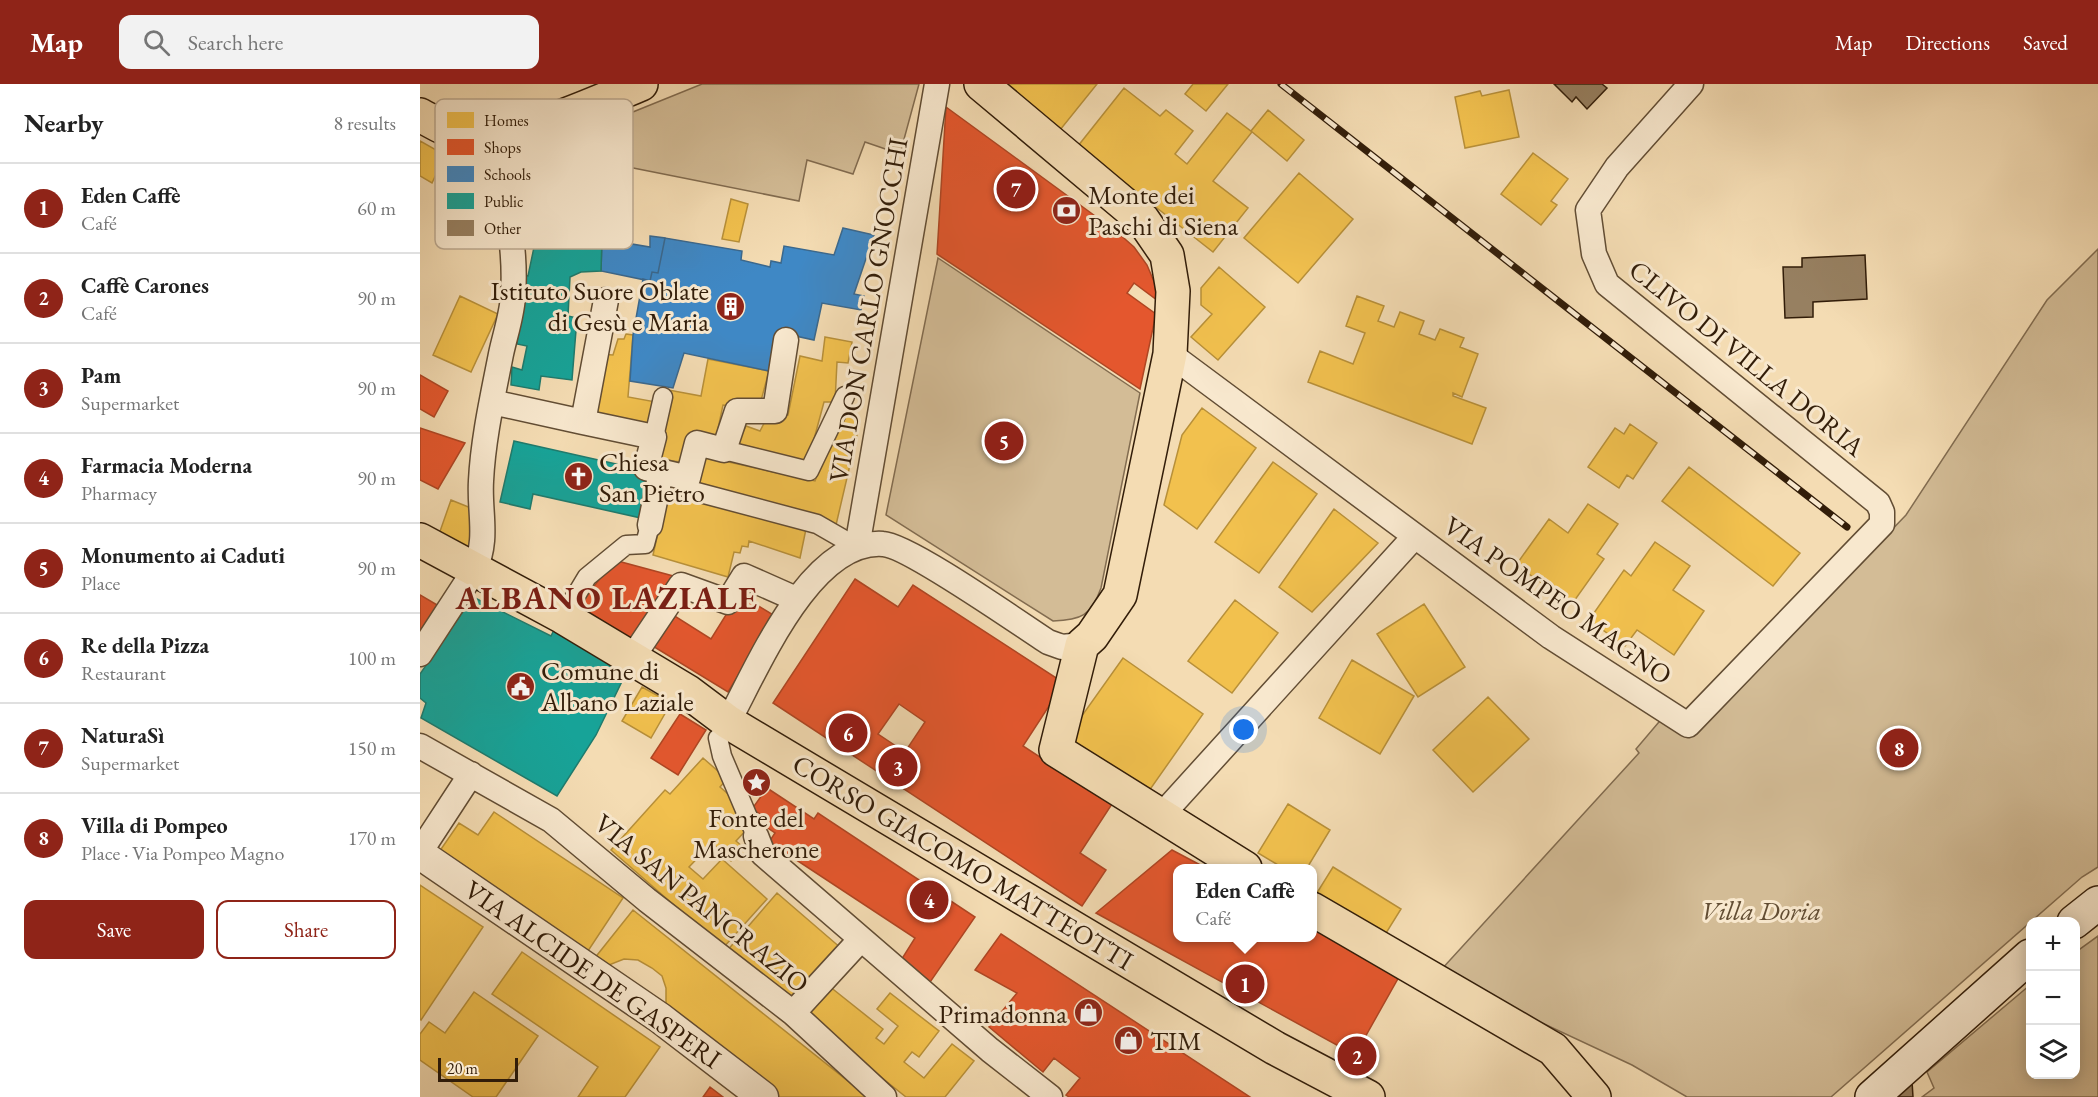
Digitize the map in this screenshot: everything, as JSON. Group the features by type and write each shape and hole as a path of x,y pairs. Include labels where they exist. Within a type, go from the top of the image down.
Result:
{"main road":[{"path":"602,99 641,84"},
{"path":"981,84 1143,220 1167,255 1173,291 1170,354 1120,595 1092,636 1082,645 1056,750 1238,864"},
{"path":"420,115 435,122"},
{"name":"CORSO GIACOMO MATTEOTTI","path":"420,540 563,617 688,692 723,730 1275,1048 1368,1097"},
{"path":"2079,917 2098,903"},
{"path":"1317,912 1553,1049 1594,1097"},
{"path":"1872,1097 2026,960"}],"street":[{"name":"VIA DON CARLO GNOCCHI","path":"857,547 937,84"},
{"name":"CLIVO DI VILLA DORIA","path":"1691,84 1617,167 1588,210 1594,254 1607,284 1878,503 1882,512 1882,524"},
{"path":"420,654 467,567 484,530 481,480 492,402 513,297 511,249"},
{"path":"583,422 606,300"},
{"path":"724,450 737,411 775,411 786,340"},
{"name":"VIA POMPEO MAGNO","path":"1170,354 1551,637 1688,726 1882,524"},
{"path":"845,396 809,471 698,443 688,478 689,490 817,524 857,547"},
{"path":"663,397 646,468 688,478"},
{"path":"492,402 654,437"},
{"path":"563,617 586,577 626,545 645,544 661,472"},
{"path":"1160,817 1415,536"},
{"path":"1050,1097 990,1050 763,854 722,756 723,730 796,599 836,559 857,547 884,543 913,556 1048,642 1062,647 1082,645"},
{"path":"632,658 681,585 728,602 744,576 796,599"},
{"name":"VIA SAN PANCRAZIO","path":"420,746 551,820 647,900 793,1013 884,1097"},
{"path":"420,853 471,774"},
{"name":"VIA ALCIDE DE GASPERI","path":"420,853 660,1018 763,1097"},
{"path":"793,1013 861,939"}],"green space":[{"path":"702,84 919,84 900,154 865,142 853,174 807,160 799,201 633,168 633,112"},
{"name":"Villa Doria","path":"2098,249 2098,867 2082,877 2036,917 2026,917 2026,926 1831,1097 1687,1097 1632,1065 1493,1000 1440,971 1639,753 1636,749 1664,716 1693,736 1906,515 2047,300"},
{"path":"938,258 1140,393 1101,588 1093,605 1078,618 1053,621 886,515"},
{"path":"2098,936 2098,1097 1922,1097 1934,1088 1927,1072 2026,988 2026,1079 2080,1079 2080,949"}],"building: Homes":[{"path":"1004,84 1097,84 1060,130"},
{"path":"1193,84 1228,84 1206,111 1185,94"},
{"path":"1124,88 1160,116 1166,110 1193,131 1175,154 1187,164 1227,113 1252,132 1213,181 1248,208 1213,252 1078,146"},
{"path":"1509,90 1519,137 1465,148 1455,97 1480,91 1482,96"},
{"path":"1268,110 1304,140 1287,161 1251,131"},
{"path":"420,141 435,149 435,177 432,183 420,176"},
{"path":"1533,153 1568,179 1551,201 1557,205 1541,225 1501,194"},
{"path":"1299,173 1353,219 1298,283 1244,238"},
{"path":"731,199 748,204 739,242 722,239"},
{"path":"1219,267 1265,307 1218,360 1191,337 1212,314 1201,305 1201,288"},
{"path":"460,296 498,314 471,372 433,355"},
{"path":"1357,296 1384,306 1378,321 1394,327 1400,312 1424,321 1419,334 1435,340 1440,329 1464,338 1460,347 1478,354 1462,397 1453,393 1453,396 1486,408 1472,444 1308,382 1320,351 1353,364 1365,333 1346,326"},
{"path":"626,334 633,335 628,397 656,402 648,431 595,415 599,354 613,355 618,339 624,339"},
{"path":"825,337 852,342 848,363 837,362 835,402 824,402 807,465 736,447 746,426 760,431 769,414 788,415 800,356 822,361"},
{"path":"708,359 769,371 759,408 723,405 716,438 686,463 655,458 669,390 701,396"},
{"path":"1202,408 1256,448 1197,529 1164,505 1182,435"},
{"path":"844,409 860,422 836,525 691,486 701,456 815,481"},
{"path":"1630,424 1657,443 1633,479 1627,475 1619,488 1588,467 1615,428 1624,434"},
{"path":"1273,462 1317,494 1259,573 1215,542"},
{"path":"1689,467 1800,553 1773,586 1662,501"},
{"path":"667,493 806,529 800,558 749,541 748,547 742,546 740,553 734,552 728,577 653,555"},
{"path":"451,500 471,508 470,524 477,526 470,552 438,537"},
{"path":"1588,504 1618,524 1597,554 1604,559 1572,604 1516,565 1549,519 1568,533"},
{"path":"1334,509 1378,543 1312,612 1279,587"},
{"path":"1655,542 1690,566 1673,590 1704,611 1674,655 1637,630 1625,646 1589,620 1624,570 1631,576"},
{"path":"1235,600 1278,633 1232,693 1188,661"},
{"path":"1424,604 1465,667 1418,697 1377,634"},
{"path":"1123,658 1203,714 1144,798 1064,741"},
{"path":"1352,660 1414,696 1380,754 1319,718"},
{"path":"642,687 671,703 651,738 622,721"},
{"path":"1488,697 1529,739 1473,792 1433,750"},
{"path":"703,758 727,779 720,787 736,801 748,828 736,841 743,847 731,861 712,843 689,867 703,879 722,859 767,899 723,948 611,850 665,790 670,794"},
{"path":"1288,804 1330,830 1309,864 1276,864 1258,853"},
{"path":"494,812 623,898 586,954 437,855 459,823 478,835"},
{"path":"1333,867 1401,909 1383,938 1317,897 1317,893"},
{"path":"420,885 483,927 421,1020 420,1019"},
{"path":"777,893 842,949 791,1007 726,952"},
{"path":"633,910 868,1097 773,1097 666,1012 666,988 662,976 652,968 638,960 624,959 604,967 594,959"},
{"path":"522,952 660,1047 625,1097 578,1097 598,1067 492,994"},
{"path":"829,986 883,1029 876,1038 884,1044 898,1026 877,1009 890,993 939,1031 919,1057 912,1052 904,1062 924,1078 952,1044 974,1061 945,1097 906,1097 804,1016"},
{"path":"474,992 538,1036 496,1097 473,1097 420,1060 420,1034 429,1022 445,1033"}],"building: Shops":[{"path":"946,107 1117,232 1134,247 1147,265 1155,284 1157,300 1134,283 1127,293 1156,314 1140,389 937,254"},
{"path":"420,375 448,391 434,417 420,409"},
{"path":"420,428 465,443 438,489 420,480"},
{"path":"614,560 677,577 631,639 579,606"},
{"path":"855,579 898,607 913,585 1064,683 1023,746 1112,804 1080,853 1106,870 1082,906 773,703","holes":["899,704 925,722 905,752 878,734"]},
{"path":"739,594 775,616 728,692 651,645 670,613 711,639"},
{"path":"420,595 439,606 420,638"},
{"path":"680,714 706,730 678,775 651,758"},
{"path":"767,788 814,819 818,813 975,917 926,988 898,965 915,938 769,842 775,833 756,820 760,814 752,809"},
{"path":"1172,850 1198,864 1173,864 1173,942 1317,942 1317,930 1400,975 1355,1055 1096,913"},
{"path":"1001,934 1250,1097 1069,1097 1066,1095 1080,1078 1054,1058 1043,1072 989,1027 1017,993 975,970"},
{"path":"710,1087 723,1097 703,1097"}],"building: Schools":[{"name":"Istituto Suore Oblate di Gesù e Maria","path":"843,228 874,235 854,294 864,296 861,310 822,303 814,340 777,332 769,371 684,353 673,388 630,381 633,335 643,279 650,281 652,272 658,273 665,238 742,251 741,260 770,267 771,261 781,263 784,246 834,255"},
{"path":"650,236 665,238 658,273 652,272 650,281 601,271 602,249 633,249 633,244 650,247"}],"building: Public":[{"path":"534,249 602,249 601,271 581,272 570,277 568,316 577,318 572,380 541,376 539,390 511,385 512,367 522,370 527,346 517,344 522,275 528,276"},
{"name":"Chiesa San Pietro","path":"514,441 652,472 641,518 533,494 530,509 500,502"},
{"name":"Comune di Albano Laziale","path":"473,597 551,636 554,630 627,671 596,735 557,796 421,718 426,703 420,698 420,674"}],"building: Other":[{"path":"1554,84 1602,84 1607,88 1587,109 1576,97 1572,102"},
{"path":"1865,255 1867,299 1813,302 1813,317 1785,318 1783,267 1802,267 1802,258"},
{"path":"1912,1081 1913,1097 1896,1097"}],"railway":[{"path":"1281,84 1847,527"}],"place":[{"name":"NaturaSì","path":"1016,189"},
{"name":"Monte dei Paschi di Siena","path":"1067,210"},
{"name":"Istituto Suore Oblate di Gesù e Maria","path":"730,306"},
{"name":"Monumento ai Caduti","path":"1004,441"},
{"name":"Chiesa San Pietro","path":"578,477"},
{"name":"Comune di Albano Laziale","path":"520,686"},
{"name":"Re della Pizza","path":"848,733"},
{"name":"Villa di Pompeo","path":"1899,748"},
{"name":"Pam","path":"898,767"},
{"name":"Fonte del Mascherone","path":"756,782"},
{"name":"Farmacia Moderna","path":"929,900"},
{"name":"Eden Caffè","path":"1245,984"},
{"name":"Primadonna","path":"1088,1013"},
{"name":"TIM","path":"1129,1040"},
{"name":"Caffè Carones","path":"1357,1056"}],"district":[{"name":"ALBANO LAZIALE","path":"607,597"}]}
